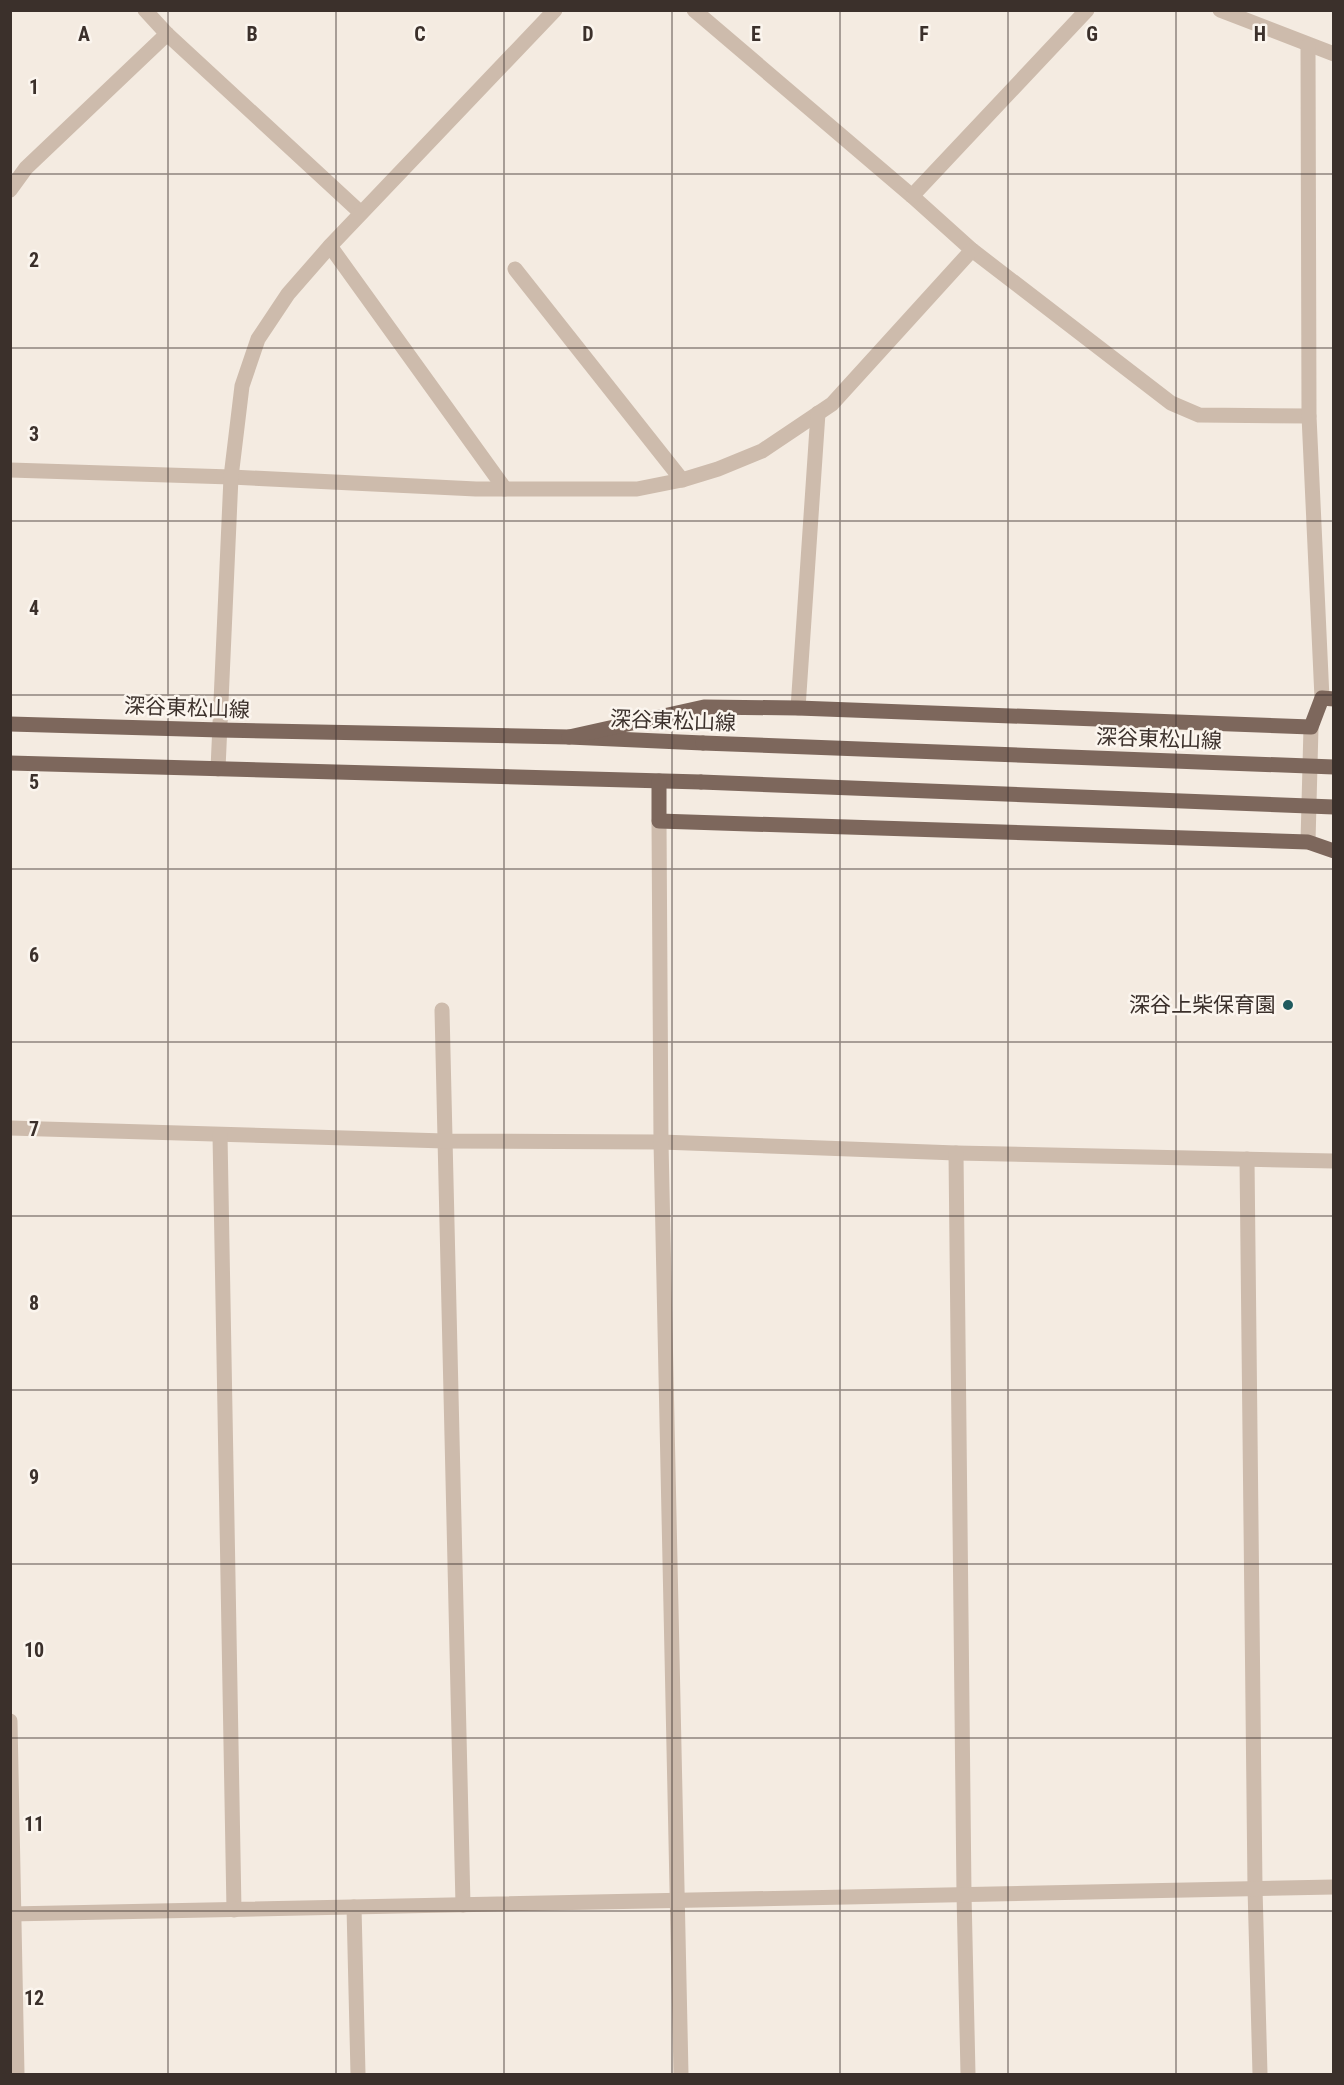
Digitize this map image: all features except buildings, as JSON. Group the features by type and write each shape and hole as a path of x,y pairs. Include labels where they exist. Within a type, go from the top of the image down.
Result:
{"main road":[{"path":"569,737 704,707 798,708 1311,727 1328,699"},
{"name":"深谷東松山線","path":"10,724 569,737 1334,766"},
{"path":"10,763 701,782 1334,807"},
{"path":"659,781 659,821 1308,842 1334,851"}],"street":[{"path":"146,10 167,34 361,213"},
{"path":"218,769 231,477 242,386 258,339 288,294 330,246 555,10"},
{"path":"694,10 972,250 1171,403 1199,415 1310,416"},
{"path":"912,196 1087,10"},
{"path":"1220,10 1308,46 1334,54"},
{"path":"10,189 26,168 167,34"},
{"path":"1308,46 1310,416 1328,699"},
{"path":"330,246 505,489"},
{"path":"10,470 505,489 637,489 682,480 762,452 832,404 972,250"},
{"path":"515,269 682,480"},
{"path":"798,708 818,414"},
{"path":"1308,842 1311,727"},
{"path":"659,821 661,1142 681,2074"},
{"path":"442,1010 463,1905"},
{"path":"10,1128 445,1141 661,1142 956,1153 1334,1161"},
{"path":"220,1135 234,1910"},
{"path":"956,1153 968,2074"},
{"path":"1247,1159 1255,1888 1260,2074"},
{"path":"10,1721 17,2074"},
{"path":"13,1914 1334,1887"},
{"path":"354,1907 358,2074"}],"place":[{"name":"深谷上柴保育園","path":"1288,1005"}]}
